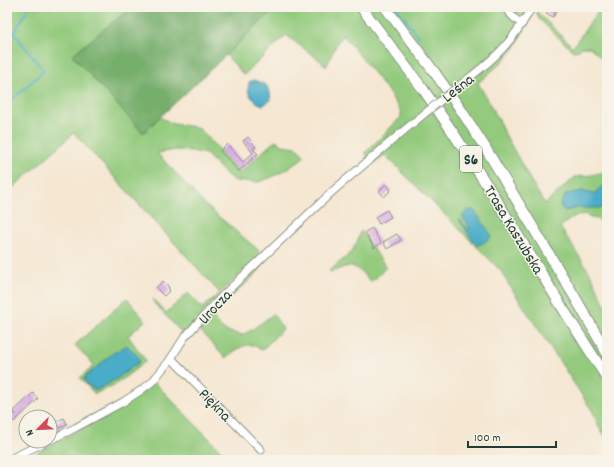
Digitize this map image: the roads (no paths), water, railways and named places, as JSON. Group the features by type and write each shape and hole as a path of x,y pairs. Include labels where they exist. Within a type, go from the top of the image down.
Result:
{"highway":[{"path":"354,7 393,50"},
{"name":"Trasa Kaszubska","path":"361,7 448,125 474,163 607,378"},
{"name":"Trasa Kaszubska","path":"385,7 435,72 482,142 607,353"}],"street":[{"path":"504,7 522,24"},
{"name":"Leśna","path":"372,158 490,61 504,47 522,24 532,7"},
{"name":"Urocza","path":"58,436 140,391 157,376 184,338 222,296 334,190 372,158"},
{"name":"Piękna","path":"171,358 261,450"},
{"path":"8,460 31,449"}],"water":[{"path":"254,80 266,85 270,92 271,100 263,105 258,103 250,95 248,89 249,82"},
{"path":"603,185 607,187 607,205 602,208 578,208 565,211 560,205 566,194 582,191 594,194"},
{"path":"471,210 474,210 491,235 486,242 477,245 459,219 469,230 470,228 462,216"},
{"path":"127,345 140,359 139,362 118,378 97,390 87,384 84,378 112,354"}],"waterway":[{"path":"7,104 44,71 14,33 29,7"},
{"path":"396,7 419,37"}]}
